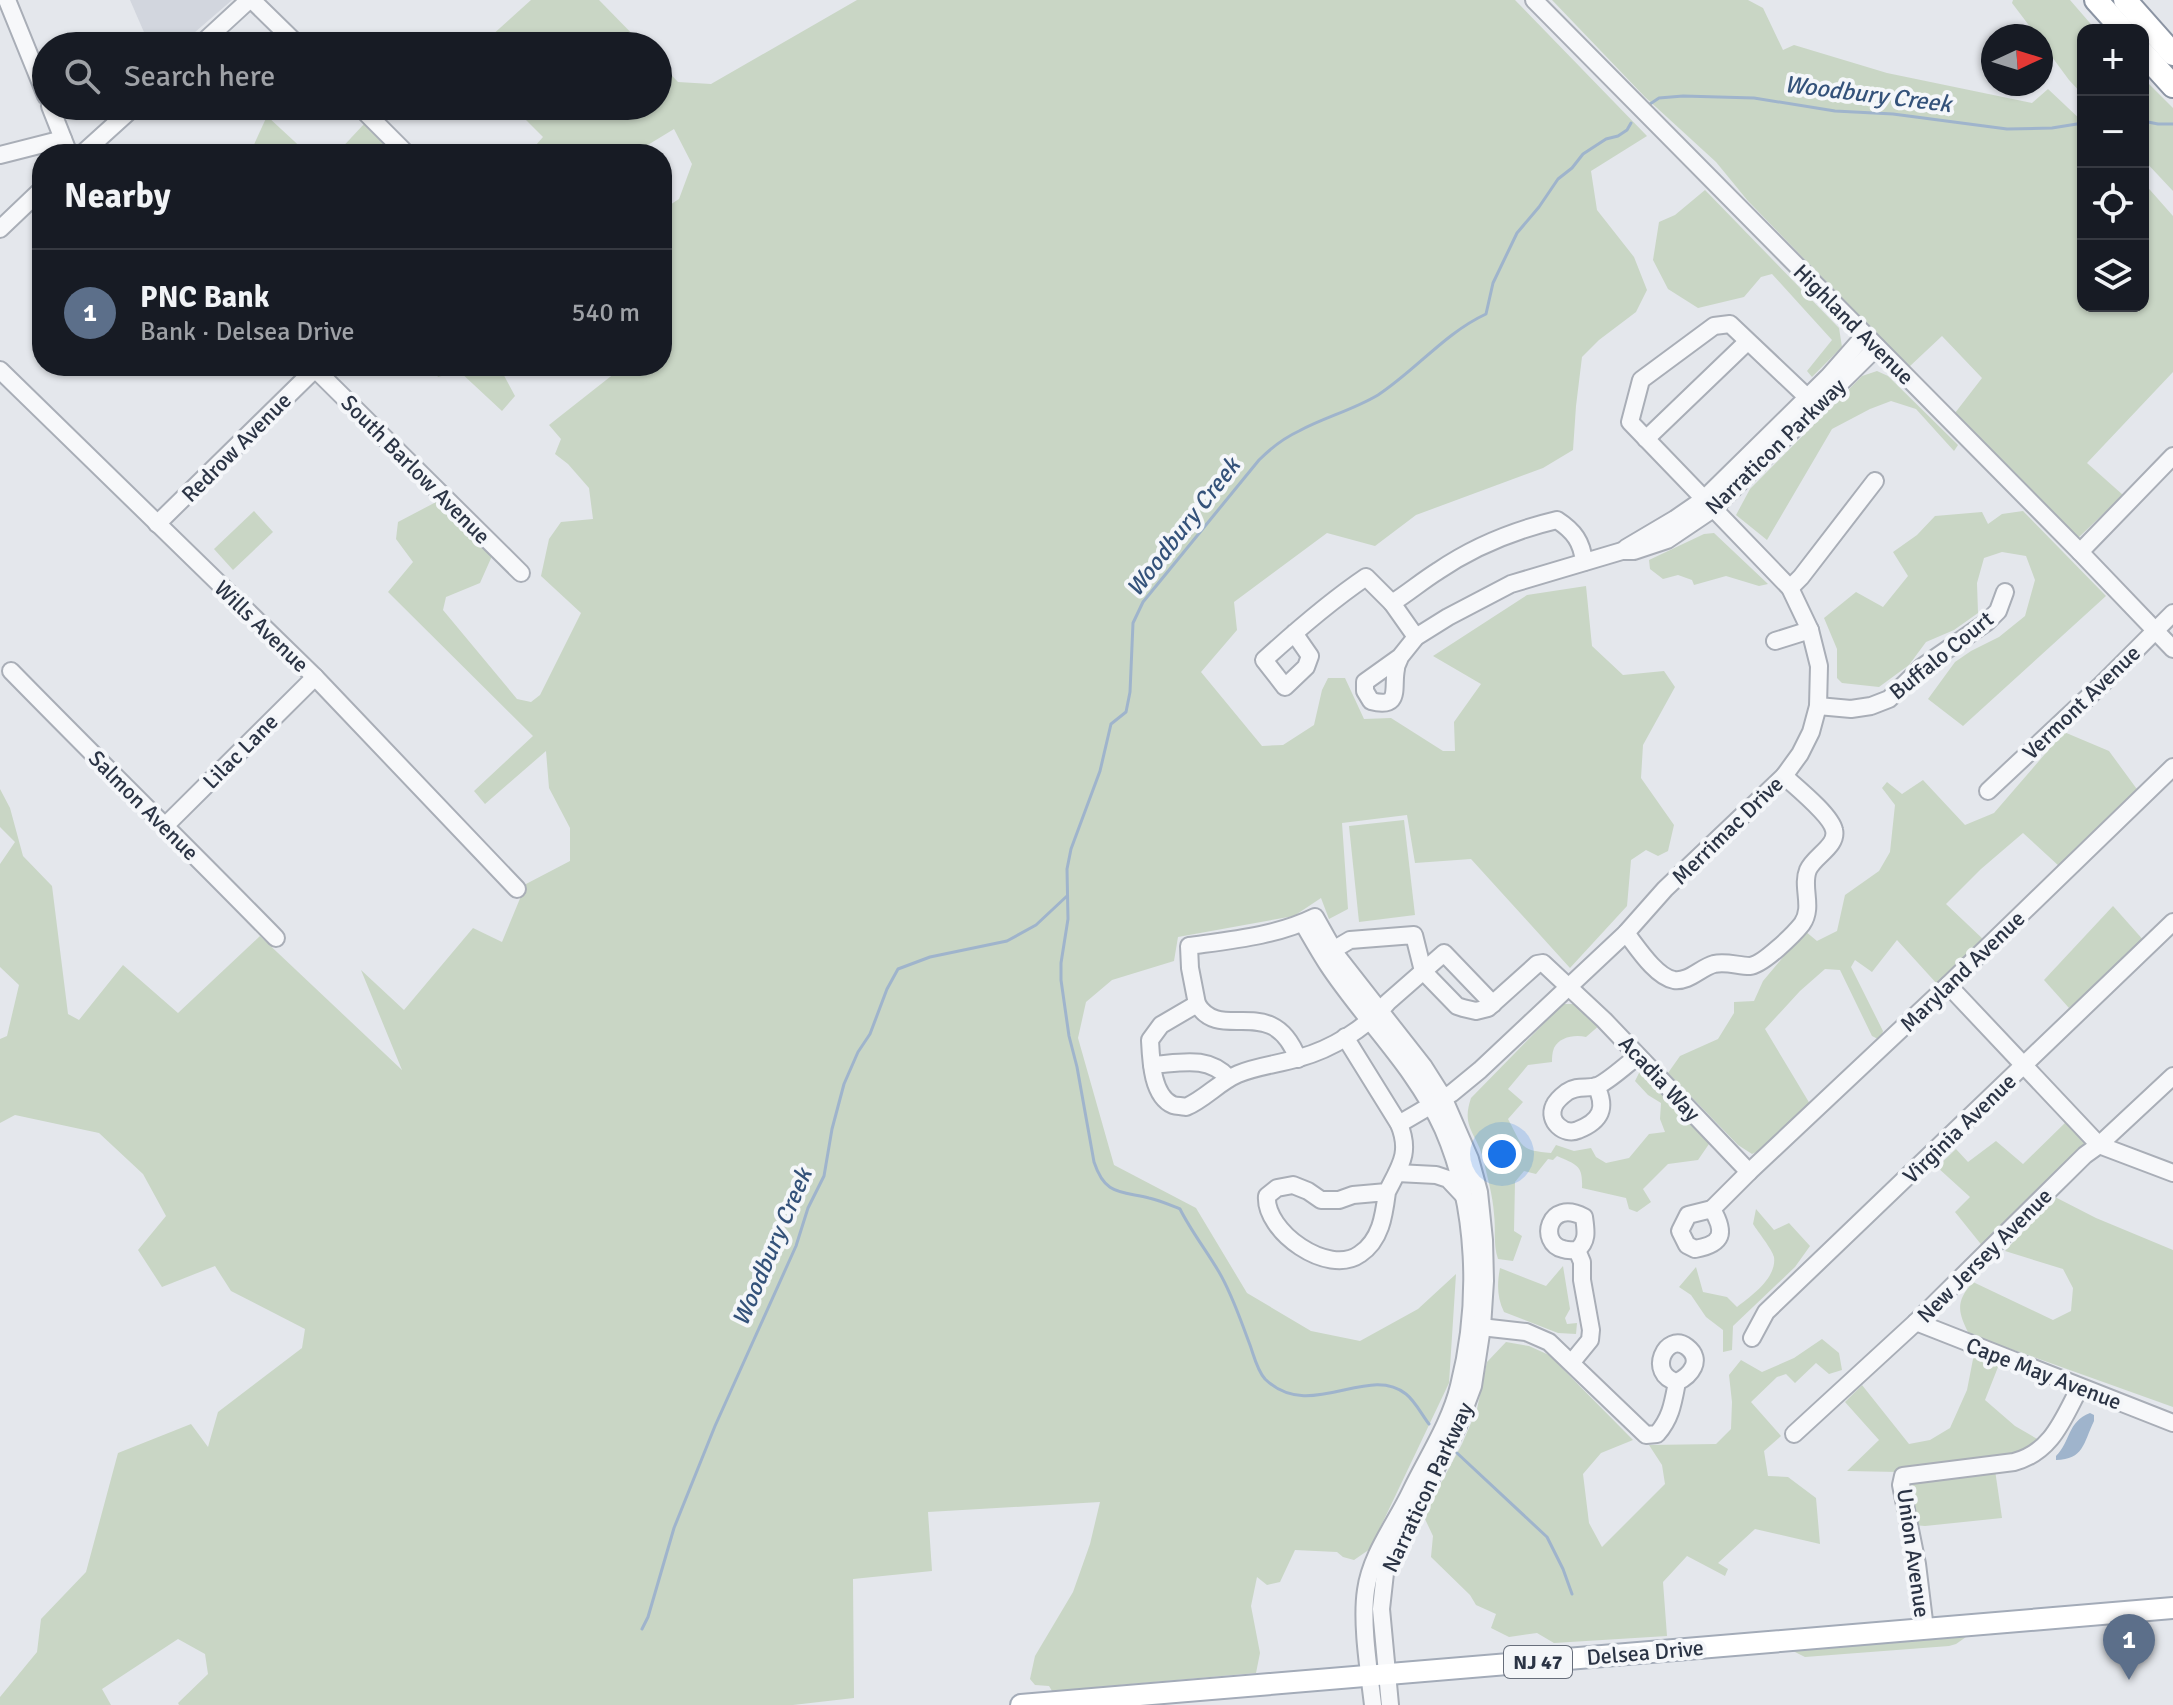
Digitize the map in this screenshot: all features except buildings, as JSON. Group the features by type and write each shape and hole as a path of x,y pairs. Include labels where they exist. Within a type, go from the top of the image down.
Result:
{"highway":[{"path":"2096,0 2118,24"},
{"path":"2125,0 2173,54"},
{"path":"2149,60 2173,86"}],"main road":[{"name":"Delsea Drive","path":"1021,1705 2172,1608"}],"street":[{"path":"7,0 32,62"},
{"path":"215,32 250,0 284,32"},
{"name":"Highland Avenue","path":"1534,0 2173,649"},
{"path":"55,120 65,144"},
{"path":"97,144 121,120"},
{"path":"373,120 397,144"},
{"path":"0,155 32,151"},
{"path":"0,229 32,199"},
{"path":"1747,342 1646,439 1630,422 1641,380 1714,326 1730,324 1807,397"},
{"name":"Narraticon Parkway","path":"1708,504 1865,335"},
{"name":"Narraticon Parkway","path":"1400,657 1416,637 1511,584 1667,540 1877,347"},
{"name":"Wills Avenue","path":"0,370 315,677 517,889"},
{"name":"Redrow Avenue","path":"157,524 305,376"},
{"name":"South Barlow Avenue","path":"321,376 521,573"},
{"name":"Merrimac Drive","path":"1399,1124 1480,1070 1626,933 1665,889 1784,776 1811,732 1818,706 1819,666 1810,630 1790,588 1646,439"},
{"path":"2080,552 2173,456"},
{"path":"1790,588 1875,481"},
{"path":"1392,603 1473,550 1557,520 1573,531 1583,550 1584,562"},
{"path":"1294,633 1326,605 1366,577 1392,603 1416,637"},
{"name":"Buffalo Court","path":"1818,706 1851,709 1889,699 1922,667 1987,622 1998,611 2005,592"},
{"name":"Vermont Avenue","path":"1988,791 2173,613"},
{"path":"1775,641 1810,630"},
{"name":"Salmon Avenue","path":"11,671 276,938"},
{"name":"Lilac Lane","path":"166,825 315,677"},
{"name":"Maryland Avenue","path":"1712,1209 2173,767"},
{"path":"1626,933 1660,972 1672,980 1682,980 1715,964 1750,966 1766,960 1802,923 1808,910 1808,870 1834,839 1834,829 1829,820 1784,776"},
{"path":"1298,1059 1288,1038 1272,1025 1260,1021 1223,1020 1203,1014 1197,1004 1189,946 1277,932 1309,920"},
{"name":"Narraticon Parkway","path":"1309,920 1333,950 1427,1095 1437,1101 1470,1159 1479,1192 1485,1258 1475,1326"},
{"name":"Narraticon Parkway","path":"1309,920 1329,966 1376,1016"},
{"name":"Virginia Avenue","path":"1752,1338 1766,1312 2173,922"},
{"path":"1197,1004 1161,1025 1150,1040 1155,1080 1162,1095 1172,1105 1186,1107 1241,1072 1310,1055 1345,1037 1376,1016 1423,971 1444,953 1493,1004 1476,1011 1457,1006 1423,971 1414,935 1350,940 1333,950"},
{"name":"Acadia Way","path":"1493,1004 1534,967 1540,963 1547,966 1570,986 1749,1172"},
{"path":"1948,985 2099,1145 2173,1173"},
{"path":"1345,1037 1399,1124 1405,1139 1404,1159 1387,1192 1384,1220 1372,1242 1359,1255 1347,1260 1327,1259 1304,1251 1278,1225 1267,1205 1267,1196 1277,1188 1293,1185 1321,1200 1387,1192"},
{"path":"1596,1086 1638,1056"},
{"path":"1152,1065 1205,1063 1223,1071 1229,1078"},
{"name":"New Jersey Avenue","path":"1794,1434 1916,1322 2085,1155 2173,1076"},
{"name":"Narraticon Parkway","path":"1379,1674 1381,1609 1389,1560 1452,1438 1467,1404 1477,1366 1468,1219 1461,1179 1443,1130 1437,1101"},
{"path":"1397,1173 1436,1175 1448,1179 1464,1197"},
{"path":"1572,1362 1590,1340 1591,1330 1582,1262 1577,1250"},
{"name":"Cape May Avenue","path":"1916,1322 2173,1423"},
{"path":"1475,1326 1526,1332 1549,1342 1646,1435 1657,1434 1666,1423 1672,1410 1677,1382"},
{"name":"Union Avenue","path":"1925,1629 1917,1564 1901,1485 1903,1476 2029,1458 2044,1447 2080,1387"},
{"path":"1373,1705 1379,1674"},
{"path":"1379,1674 1390,1705"}],"shaded area":[{"path":"130,0 232,0 195,32 144,32"}],"green space":[{"path":"531,0 599,0 630,32 496,32"},
{"path":"857,0 1515,0 1647,136 1591,171 1597,210 1634,257 1647,290 1636,312 1582,357 1573,450 1543,468 1416,515 1375,546 1327,533 1234,602 1237,630 1201,672 1262,746 1283,745 1314,725 1328,678 1345,678 1364,719 1391,718 1443,751 1455,751 1454,722 1481,684 1433,656 1527,595 1586,586 1592,646 1623,675 1664,671 1675,687 1643,745 1641,778 1674,825 1668,851 1658,856 1646,850 1631,860 1627,906 1570,968 1471,859 1415,863 1407,815 1342,823 1348,909 1329,919 1321,898 1294,916 1178,937 1174,961 1112,980 1086,1002 1078,1038 1114,1165 1196,1208 1247,1293 1311,1331 1360,1341 1418,1309 1456,1274 1449,1383 1370,1549 1354,1560 1337,1552 1295,1550 1280,1582 1267,1585 1257,1577 1251,1606 1260,1653 1256,1673 1052,1691 1049,1686 1035,1685 1030,1679 1035,1656 1073,1592 1090,1544 1100,1502 928,1512 932,1571 853,1579 854,1698 793,1705 179,1705 208,1674 205,1654 178,1639 102,1689 111,1705 0,1705 0,1697 37,1652 41,1619 86,1572 118,1453 191,1424 208,1447 218,1412 302,1348 305,1329 231,1291 215,1266 162,1287 138,1250 166,1216 143,1174 99,1133 15,1115 0,1123 0,1039 7,1036 19,985 0,967 0,864 15,842 0,827 0,789 10,808 23,856 52,886 68,1014 79,1020 123,965 178,1013 260,936 402,1070 361,970 404,1010 473,928 502,942 526,884 570,861 570,828 549,788 546,751 485,804 474,791 533,736 388,592 413,562 396,539 398,522 438,501 492,556 480,583 446,597 443,610 517,699 531,702 540,695 581,613 541,576 549,539 561,522 593,519 589,488 555,454 561,439 549,425 611,376 672,376 672,204 679,199 692,164 674,129 649,144 537,144 543,137 526,120 672,120 672,76 678,82 711,84"},
{"path":"1552,0 1748,0 1763,8 1783,50 1794,45 1887,73 1981,92 1981,96 2032,103 2040,96 2053,94 2077,116 2077,312 2149,312 2149,189 2173,216 2173,372 2087,463 2123,495 2078,538 1955,413 1982,378 1942,336 1909,367 1748,201 1716,162 1645,97"},
{"path":"2013,0 2070,0 2091,24 2077,24 2077,89 2053,58 2053,24 2028,24 2012,3"},
{"path":"2149,84 2173,108 2173,191 2149,165"},
{"path":"265,120 271,120 297,144 254,144"},
{"path":"365,123 385,144 345,144"},
{"path":"1705,190 1839,328 1842,347 1812,377 1807,371 1832,340 1772,274 1761,277 1744,297 1698,308 1668,289 1653,260 1659,222 1675,215"},
{"path":"1877,371 1888,376 1958,445 1954,451 1916,409 1891,401 1870,409 1832,429 1767,540 1736,515 1750,489 1862,376"},
{"path":"464,376 504,376 515,396 502,411"},
{"path":"254,511 273,532 233,570 214,549"},
{"path":"2023,511 2106,596 1963,726 1928,699 1955,662 1999,637 2025,616 2035,580 2026,556 2002,552 1984,558 1977,583 1978,613 1954,630 1926,642 1909,665 1879,687 1842,683 1837,678 1837,649 1824,618 1856,592 1883,607 1908,576 1893,552 1917,535 1935,516 1982,512 1988,524 2002,514"},
{"path":"1714,533 1768,584 1759,586 1726,576 1694,585 1692,580 1678,575 1663,579 1650,569 1649,560 1704,534"},
{"path":"2064,732 2109,751 2139,792 2060,867 2023,833 1981,869 1946,904 1985,941 1938,985 1897,940 1872,972 1855,960 1851,967 1883,1031 1880,1040 1872,1036 1840,970 1825,969 1800,991 1765,1029 1810,1104 1765,1148 1752,1154 1738,1145 1668,1073 1680,1056 1718,1039 1734,1013 1734,1002 1754,1001 1763,981 1805,931 1817,941 1837,931 1845,895 1879,871 1890,852 1895,805 1882,788 1887,782 1902,794 1923,780 1965,825 1994,813"},
{"path":"1404,820 1415,915 1359,922 1349,826"},
{"path":"2113,906 2145,942 2069,1008 2044,980"},
{"path":"1563,1004 1581,1004 1601,1024 1586,1037 1572,1036 1560,1041 1554,1048 1552,1062 1528,1065 1508,1089 1523,1102 1508,1119 1523,1145 1551,1153 1556,1145 1574,1151 1591,1148 1596,1157 1606,1163 1629,1158 1649,1134 1665,1132 1660,1119 1661,1103 1635,1081 1640,1071 1709,1144 1698,1160 1668,1164 1643,1189 1651,1202 1637,1212 1629,1209 1626,1198 1582,1188 1580,1170 1557,1156 1553,1160 1548,1159 1536,1174 1524,1171 1515,1182 1514,1231 1522,1236 1513,1261 1498,1259 1491,1193 1483,1158 1469,1123 1468,1108 1471,1098"},
{"path":"2067,1121 2087,1145 1984,1248 1955,1212 1970,1197 1937,1167 1956,1149 1968,1162 1996,1141 2023,1164"},
{"path":"2055,1197 2173,1250 2173,1407 1969,1334 1960,1307 1963,1295 1973,1282 2053,1320 2071,1311 2073,1288 2063,1269 2005,1251"},
{"path":"1756,1209 1774,1230 1789,1223 1810,1246 1795,1267 1733,1326 1732,1350 1723,1352 1723,1330 1706,1317 1691,1295 1679,1287 1696,1267 1703,1292 1727,1297 1737,1307 1762,1286 1774,1265 1774,1257 1753,1224"},
{"path":"1563,1266 1570,1309 1565,1318 1567,1324 1577,1323 1576,1334 1558,1333 1504,1312 1498,1290 1500,1268 1546,1286"},
{"path":"1822,1339 1839,1353 1842,1370 1829,1374 1816,1363 1795,1383 1786,1374 1777,1377 1751,1402 1781,1436 1764,1451 1768,1476 1788,1477 1816,1498 1820,1544 1755,1529 1718,1563 1728,1569 1725,1576 1687,1556 1663,1582 1667,1636 1554,1643 1537,1633 1509,1637 1491,1628 1496,1614 1476,1605 1470,1595 1431,1557 1433,1536 1425,1519 1477,1409 1487,1362 1506,1342 1529,1346 1549,1355 1633,1440 1601,1453 1583,1474 1589,1523 1602,1547 1665,1484 1662,1465 1649,1445 1716,1444 1731,1429 1729,1375 1741,1360 1762,1372 1794,1358"},
{"path":"1974,1354 2000,1362 1985,1400 2015,1426 2039,1440 2031,1450 2013,1457 1899,1472 1847,1471 1879,1440 1845,1402 1862,1385 1909,1444 1930,1440 1950,1428 1967,1390"},
{"path":"1995,1470 2002,1518 1912,1525 1906,1491 1915,1481"},
{"path":"1966,1637 1949,1646 1805,1657 1793,1651"}],"water":[{"path":"2090,1413 2094,1415 2094,1421 2081,1449 2072,1457 2056,1460 2077,1421"}],"waterway":[{"name":"Woodbury Creek","path":"1650,104 1659,98 1683,96 1754,98 1835,111 1893,114 2007,129 2077,124"},
{"name":"Woodbury Creek","path":"2149,122 2173,124"},
{"name":"Woodbury Creek","path":"1429,1424 1409,1397 1391,1386 1374,1385 1301,1396 1282,1391 1265,1379 1224,1281 1180,1209 1114,1190 1103,1181 1094,1162 1061,980 1068,919 1067,869 1071,849 1100,771 1111,724 1126,712 1130,692 1133,623 1143,602 1268,451 1293,434 1378,395 1457,331 1486,314 1493,283 1517,233 1558,179 1583,154 1606,139 1618,136 1631,123"},
{"name":"Woodbury Creek","path":"642,1629 674,1528 824,1176 844,1084 898,969 930,957 1007,941 1036,925 1067,896"},
{"path":"1457,1453 1547,1537 1572,1594"}],"place":[{"name":"PNC Bank","path":"2129,1680"}]}
